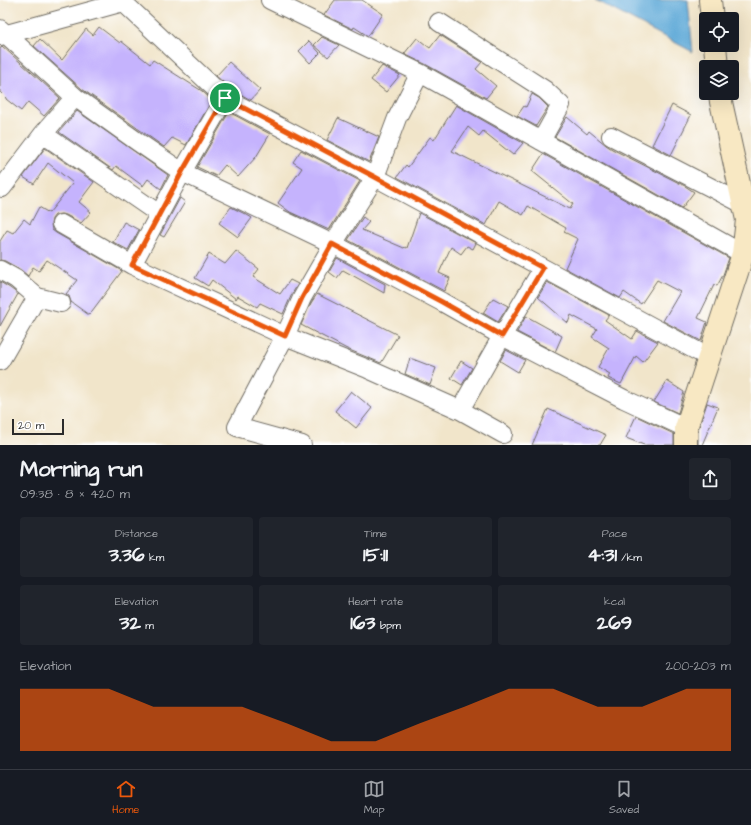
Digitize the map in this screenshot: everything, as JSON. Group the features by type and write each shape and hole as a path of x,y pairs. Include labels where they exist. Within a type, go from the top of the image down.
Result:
{"street":[{"path":"270,0 420,73 743,254"},
{"path":"710,0 711,12"},
{"path":"2,33 124,1 225,98 375,177 710,358"},
{"path":"439,22 545,90 561,104 541,141"},
{"path":"2,33 75,97 182,172 332,244 442,302 502,336 624,399 686,437 743,254 747,220 721,100"},
{"path":"302,445 237,427 285,336 302,298 332,244 375,177 397,118 420,73"},
{"path":"2,188 43,134 75,97"},
{"path":"132,265 182,172 225,98"},
{"path":"43,134 159,214"},
{"path":"611,136 744,204"},
{"path":"61,224 132,265 285,336 368,369 460,410 503,434"},
{"path":"460,410 543,268"},
{"path":"0,270 16,279 37,297 61,303"},
{"path":"0,361 37,297"}],"water":[{"path":"595,0 688,0 693,52"}],"building":[{"path":"335,0 362,0 383,14 368,36 354,27 353,29 324,15"},
{"path":"99,27 120,43 121,41 150,64 153,60 202,91 212,100 186,145 172,138 164,147 82,89 34,46 40,39 62,60 86,29 93,35"},
{"path":"440,35 482,62 476,69 496,86 486,98 404,54 417,38 430,48"},
{"path":"322,37 339,45 328,57 314,45"},
{"path":"309,41 320,53 310,63 299,51"},
{"path":"2,46 60,98 44,116 28,102 21,111 0,92 0,49"},
{"path":"229,62 260,90 251,100 231,89 216,76"},
{"path":"382,66 400,75 386,92 371,80"},
{"path":"532,94 539,98 548,107 536,126 517,116 524,106 526,107"},
{"path":"456,105 523,143 513,155 483,131 479,136 468,127 452,151 570,209 573,204 532,171 543,154 729,258 723,275 717,286 714,285 698,318 707,322 701,341 663,321 680,292 657,280 641,304 624,292 620,298 565,268 578,239 564,232 566,228 528,206 523,215 499,201 486,225 397,177 406,165 408,167 430,137 434,140"},
{"path":"672,105 691,115 671,155 652,145"},
{"path":"77,111 168,175 161,189 148,179 143,186 116,166 113,170 59,132"},
{"path":"229,112 270,134 256,157 238,177 225,165 216,176 197,167"},
{"path":"567,117 587,134 589,131 612,149 694,192 682,208 555,137"},
{"path":"338,118 379,137 369,162 327,140"},
{"path":"45,148 94,182 79,202 91,212 81,223 66,215 55,215 51,224 52,230 122,271 89,315 71,302 69,296 66,294 77,280 47,260 39,271 33,267 28,276 21,270 5,261 0,260 0,241 7,230 13,233 24,219 30,224 39,207 49,213 73,183 48,163 34,184 23,177"},
{"path":"301,150 360,181 329,230 290,212 278,203 302,168 293,162"},
{"path":"180,198 185,202 164,237 160,235"},
{"path":"231,207 252,218 238,237 219,223"},
{"path":"419,213 476,243 473,249 467,246 461,254 451,247 439,273 450,278 444,291 348,240 363,217 369,222 362,230 407,248"},
{"path":"124,222 139,230 128,250 113,242"},
{"path":"236,251 259,269 253,277 280,294 290,280 298,284 283,314 260,303 257,307 238,296 236,299 212,280 208,286 195,278 209,254 225,264"},
{"path":"337,258 385,284 384,293 343,270 337,278 329,272"},
{"path":"0,282 18,294 0,326"},
{"path":"547,282 609,315 605,320 632,339 637,331 658,342 643,362 636,356 621,384 608,378 610,374 598,367 609,348 592,337 597,329 571,315 568,323 538,297"},
{"path":"317,294 398,335 381,363 347,349 301,325 311,303"},
{"path":"493,298 508,306 498,322 483,313"},
{"path":"526,316 562,336 555,352 517,332"},
{"path":"506,350 525,360 518,372 500,361"},
{"path":"410,358 436,368 430,385 405,374"},
{"path":"461,361 472,368 462,385 451,378"},
{"path":"667,381 684,392 678,413 654,402"},
{"path":"351,391 372,408 356,428 335,411"},
{"path":"707,403 718,407 702,445 698,445 698,430"},
{"path":"548,409 606,435 600,445 532,445"},
{"path":"636,416 674,434 674,445 644,445 626,438"}],"route":[{"path":"225,98 543,268 502,336 442,302 332,244 302,298 285,336 132,265 182,172 225,98"}]}
